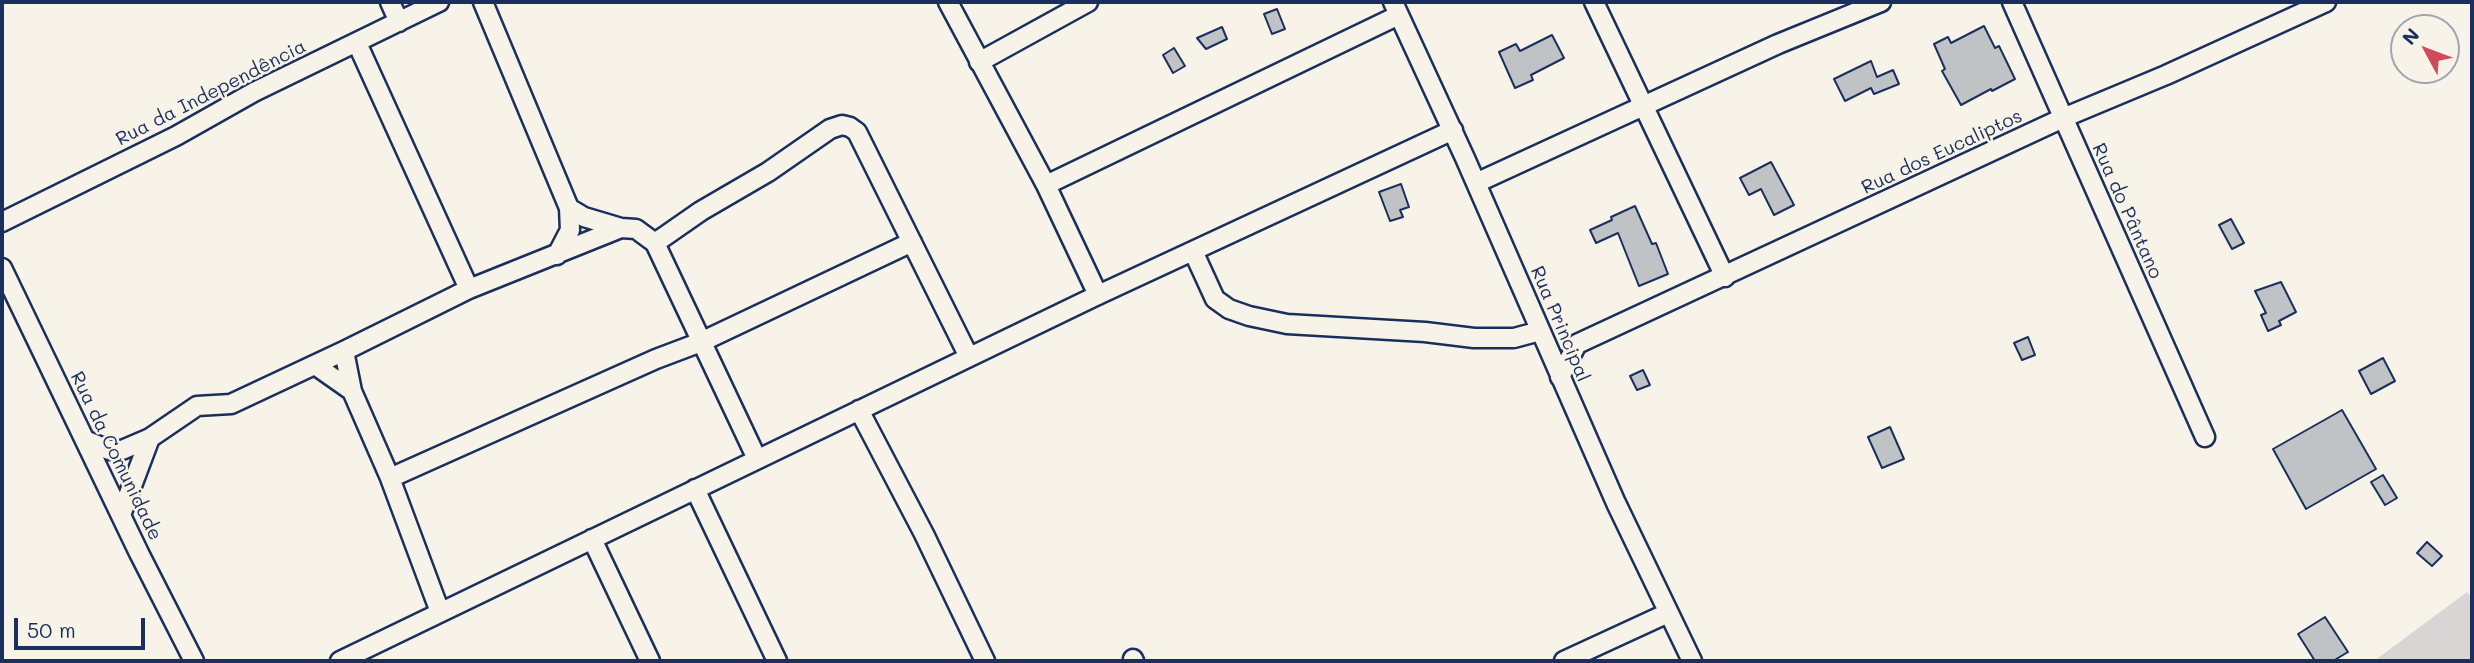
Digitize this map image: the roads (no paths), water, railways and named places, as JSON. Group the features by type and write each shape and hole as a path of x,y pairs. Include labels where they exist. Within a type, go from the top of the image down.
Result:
{"street":[{"path":"390,2 399,22"},
{"name":"Rua da Independência","path":"2,222 176,136 254,92 439,2"},
{"path":"483,2 569,208 570,230 557,255"},
{"path":"948,2 1046,185 1098,295"},
{"path":"979,62 1088,2"},
{"path":"1594,2 1725,277"},
{"path":"1476,183 1778,44 1881,2"},
{"name":"Rua do Pântano","path":"2012,2 2205,437"},
{"name":"Rua dos Eucaliptos","path":"1577,344 2063,118 2166,75 2326,2"},
{"path":"1046,185 1396,8"},
{"name":"Rua Principal","path":"1396,8 1453,130 1560,377 1692,661"},
{"path":"357,43 468,289"},
{"path":"655,243 701,211 768,172 830,129 842,125 850,127 857,132 969,357"},
{"path":"340,661 1098,295 1453,130"},
{"path":"569,208 584,217 621,228 636,229 655,243 757,459"},
{"path":"85,440 115,451 122,450 150,438 197,406 230,404 468,289 621,228"},
{"path":"390,478 656,359 701,342 912,242"},
{"path":"1193,251 1215,299 1228,309 1286,324 1425,332 1474,338 1543,336 1577,344 1560,377"},
{"name":"Rua da Comunidade","path":"2,268 194,661"},
{"path":"344,351 352,391 390,478 440,612"},
{"path":"315,365 352,391"},
{"path":"859,410 985,661"},
{"path":"121,515 150,438"},
{"path":"695,489 777,661"},
{"path":"592,539 650,661"},
{"path":"1564,661 1668,613"}]}
